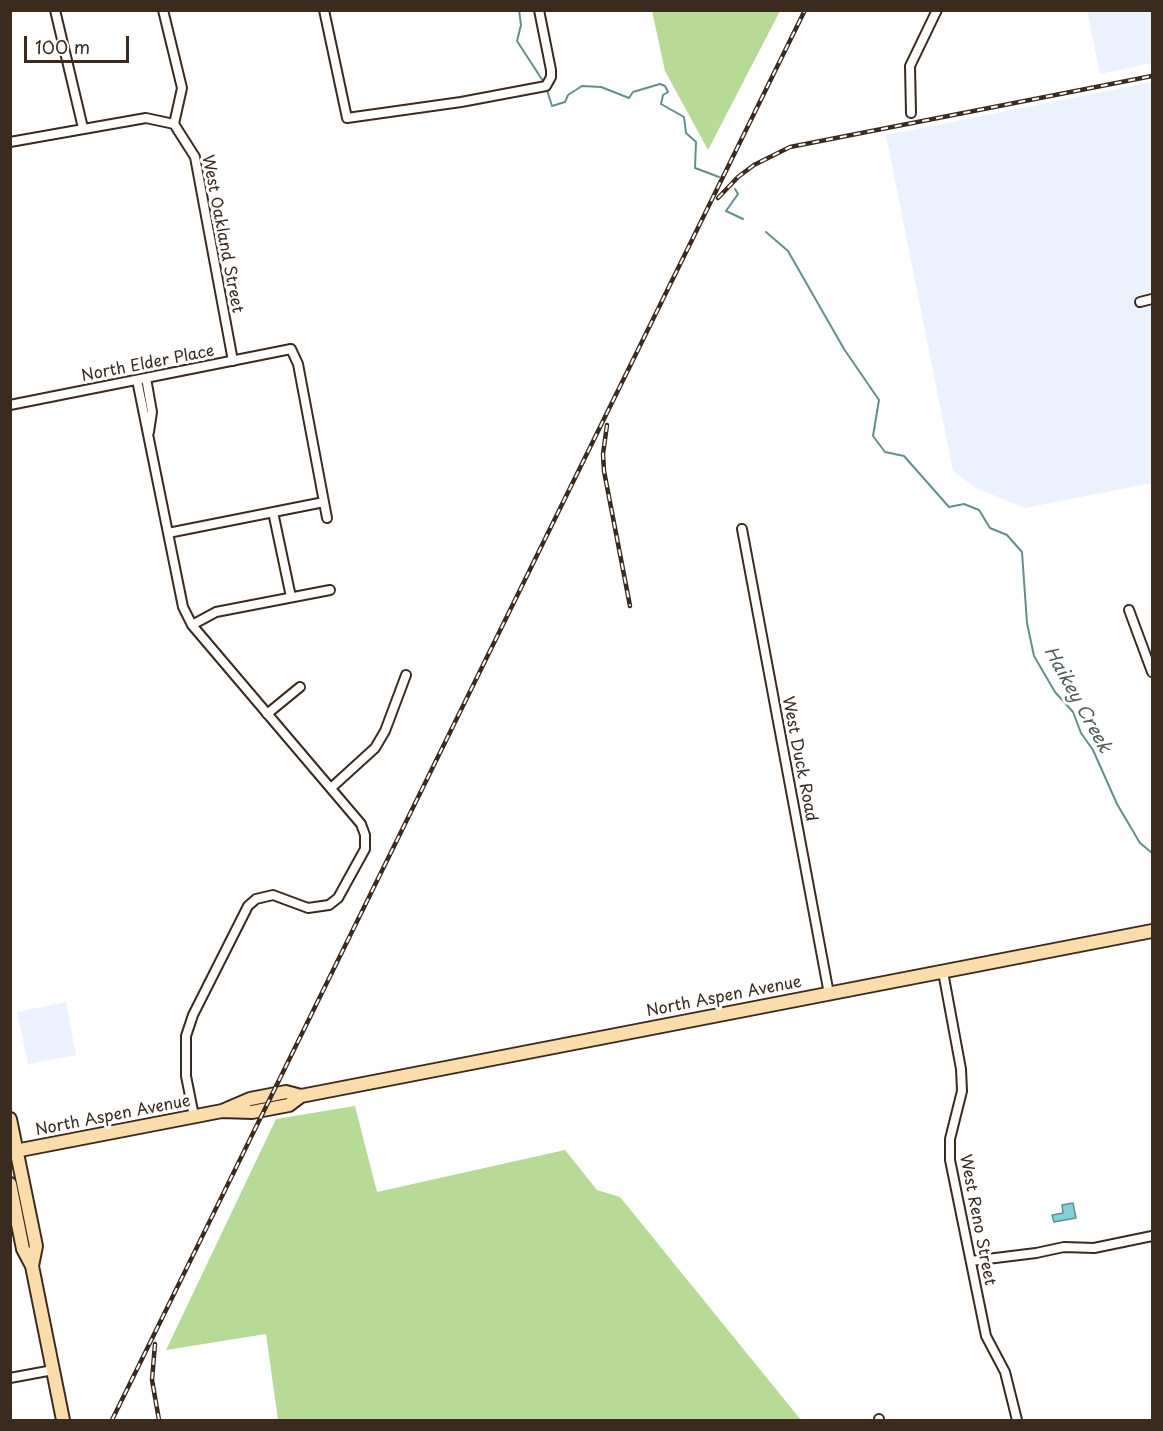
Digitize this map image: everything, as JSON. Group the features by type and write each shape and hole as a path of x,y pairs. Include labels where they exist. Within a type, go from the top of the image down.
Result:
{"main road":[{"name":"North Aspen Avenue","path":"14,1152 222,1111 252,1112 289,1105 301,1096 1152,934"},
{"path":"10,1119 14,1152 36,1246 33,1266 63,1420"},
{"path":"10,1184 23,1249 33,1266"}],"street":[{"path":"55,10 83,128"},
{"path":"10,142 146,118 174,124 182,88 163,10"},
{"path":"324,10 346,118 461,102 542,87 549,83 551,70 538,10"},
{"path":"912,113 910,66 937,10"},
{"name":"West Oakland Street","path":"174,124 195,157 233,361"},
{"path":"1140,302 1152,299"},
{"name":"North Elder Place","path":"10,405 291,349 298,364 324,502"},
{"path":"146,378 152,411 149,433"},
{"path":"137,380 183,607 192,625 362,824 365,835 365,849 338,898 330,905 308,908 273,895 256,898 248,906 193,1015 186,1036 186,1076 194,1116"},
{"path":"168,533 324,502 327,518"},
{"path":"273,512 291,597"},
{"name":"West Duck Road","path":"742,529 829,994"},
{"path":"192,625 216,612 330,590"},
{"path":"1129,610 1152,672"},
{"path":"331,788 375,748 385,731 406,675"},
{"path":"267,714 300,687"},
{"name":"West Reno Street","path":"943,972 961,1069 962,1091 950,1138 950,1160 986,1336 1005,1372 1017,1420"},
{"path":"971,1261 1064,1247 1094,1248 1152,1236"},
{"path":"10,1378 53,1370"}],"shaded area":[{"path":"1087,11 1152,11 1152,63 1100,74"},
{"path":"1152,82 1152,483 1025,508 976,488 953,471 886,135"},
{"path":"66,1002 76,1055 28,1064 17,1012"}],"green space":[{"path":"652,11 780,11 708,150 665,71"},
{"path":"355,1106 377,1192 565,1150 597,1190 620,1197 801,1420 278,1420 266,1334 166,1350 276,1119"}],"water":[{"path":"1073,1203 1076,1218 1054,1222 1052,1215 1063,1213 1062,1205"}],"waterway":[{"path":"519,10 521,25 517,41 543,81"},
{"name":"Haikey Creek","path":"547,90 552,106 565,102 568,95 582,86 601,87 629,98 633,92 660,84 665,86 668,92 663,95 661,104 684,117 686,133 696,142 695,168 719,177"},
{"name":"Haikey Creek","path":"735,189 738,194 726,211 743,219"},
{"name":"Haikey Creek","path":"766,232 788,251 844,349 879,400 873,436 885,452 904,456 949,507 964,504 979,510 990,528 1007,535 1022,552 1027,623 1034,656 1055,692 1073,712 1081,733 1093,750 1117,804 1140,843 1152,853"}],"railway":[{"path":"112,1420 805,10"},
{"path":"718,198 738,177 754,165 790,147 1152,76"},
{"path":"607,425 603,454 604,471 630,606"},
{"path":"155,1344 152,1380 159,1420"}]}
